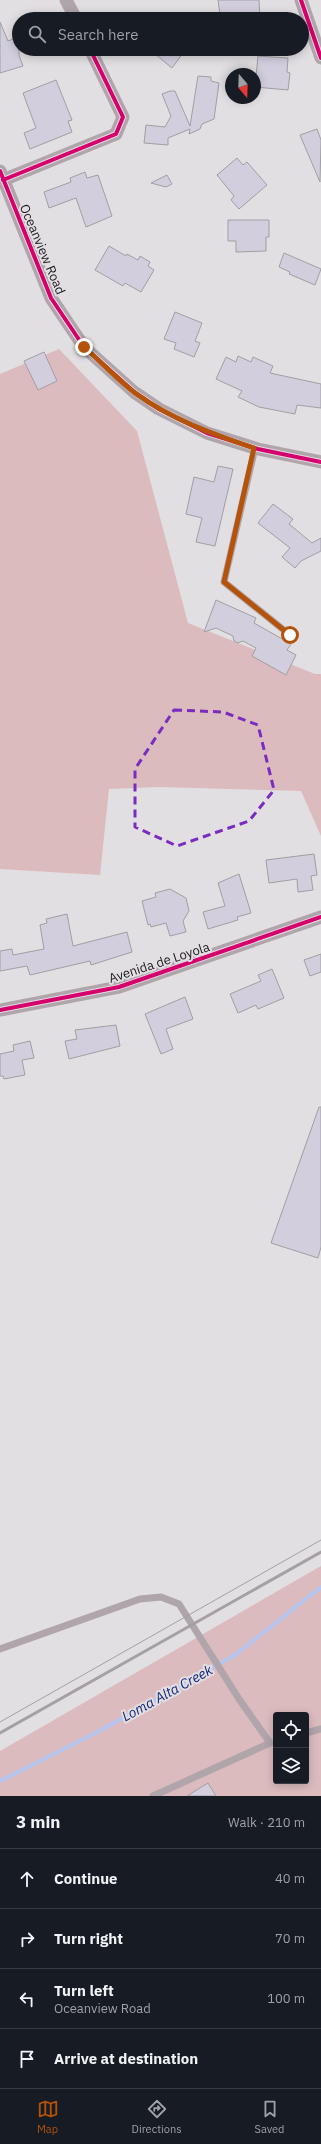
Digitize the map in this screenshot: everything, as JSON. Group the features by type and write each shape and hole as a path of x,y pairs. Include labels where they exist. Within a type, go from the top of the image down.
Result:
{"street":[{"path":"66,0 72,12"},
{"path":"301,0 305,12"},
{"path":"309,23 321,58"},
{"path":"1,178 116,134 123,117 93,56"},
{"name":"Oceanview Road","path":"1,178 51,298 84,347 134,392 159,409 207,433 254,448 321,462"},
{"name":"Avenida de Loyola","path":"0,1010 119,987 321,917"}],"lane":[{"path":"254,448 224,582 290,635"},
{"path":"0,1649 140,1599 161,1597 178,1604 239,1699 273,1743 156,1796"},
{"path":"309,1732 321,1729"}],"highlighted area":[{"path":"174,710 223,712 258,725 274,790 249,821 177,846 135,827 135,769"}],"shaded area":[{"path":"59,349 137,431 188,623 315,674 321,674 321,836 301,791 159,787 109,789 100,875 0,869 0,374"},
{"path":"321,1566 321,1796 0,1796 0,1751"}],"building":[{"path":"218,0 259,0 260,12 220,12"},
{"path":"0,22 8,41 12,40 12,56 19,56 23,66 0,73"},
{"path":"157,56 181,56 172,68"},
{"path":"258,56 288,58 287,72 290,73 288,90 261,88 261,68 257,68"},
{"path":"198,76 211,77 211,81 219,83 214,119 202,124 200,129 189,134 190,129 168,138 168,145 144,143 146,125 165,127 171,116 162,94 170,91 175,91 190,126"},
{"path":"56,80 72,120 68,121 72,132 30,149 24,133 36,128 23,93"},
{"path":"317,129 321,140 320,182 300,135"},
{"path":"237,158 243,165 247,162 267,185 239,209 231,200 234,196 217,175"},
{"path":"85,172 87,178 98,175 112,216 86,227 76,198 49,208 44,192 71,182 70,178"},
{"path":"167,175 172,184 166,187 151,183"},
{"path":"228,220 269,220 269,237 266,237 266,251 236,252 236,241 228,241"},
{"path":"109,246 126,256 127,254 138,260 140,256 150,262 148,266 154,270 141,292 125,283 123,286 95,270"},
{"path":"284,253 321,269 315,285 289,274 290,272 279,267"},
{"path":"175,312 202,323 195,341 200,343 194,357 174,349 176,343 164,339"},
{"path":"44,352 57,381 38,390 24,361"},
{"path":"238,356 251,362 253,357 273,366 270,373 321,384 321,408 297,405 295,414 259,407 238,397 242,391 216,379 226,357 236,362"},
{"path":"218,466 233,469 215,546 196,542 202,518 186,514 194,477 214,482"},
{"path":"273,504 293,519 289,524 312,543 321,538 321,551 301,561 295,568 282,557 290,548 258,523"},
{"path":"216,600 256,618 254,623 291,644 287,650 296,655 286,675 252,656 256,648 243,641 238,643 234,641 233,636 216,628 204,632"},
{"path":"314,854 317,875 311,876 313,890 298,892 297,879 269,883 266,860"},
{"path":"239,874 251,913 237,917 238,920 208,929 203,912 225,906 218,883"},
{"path":"170,889 186,898 189,911 183,921 186,932 170,936 166,923 151,927 150,924 148,925 142,901 156,897 155,893"},
{"path":"67,914 73,946 127,932 132,952 91,965 90,961 30,975 27,966 0,971 0,951 12,949 13,955 44,949 40,925 47,923 46,919"},
{"path":"321,954 321,972 310,976 304,960"},
{"path":"272,969 284,998 258,1009 256,1005 238,1013 230,994 261,981 258,975"},
{"path":"185,997 193,1019 166,1029 173,1049 161,1054 145,1014"},
{"path":"116,1025 120,1046 69,1059 65,1041 77,1039 75,1030"},
{"path":"30,1041 34,1058 22,1060 25,1075 4,1079 3,1076 0,1076 0,1054 14,1051 13,1045"},
{"path":"319,1107 321,1107 321,1247 318,1258 271,1243"},
{"path":"208,1783 216,1796 187,1796"}],"waterway":[{"name":"Loma Alta Creek","path":"0,1781 101,1730 235,1655 321,1587"}],"tram line":[{"path":"0,1722 321,1540"}],"railway":[{"path":"0,1733 321,1552"}],"cycle path":[{"path":"301,0 305,12"},
{"path":"309,23 321,58"},
{"path":"3,180 116,134 123,117 93,56"},
{"path":"0,171 51,298 84,347 134,392 159,409 207,433 258,449 321,462"},
{"path":"0,1010 119,987 321,917"}],"route":[{"path":"84,347 134,392 159,409 207,433 254,448 224,582 290,635"}]}
